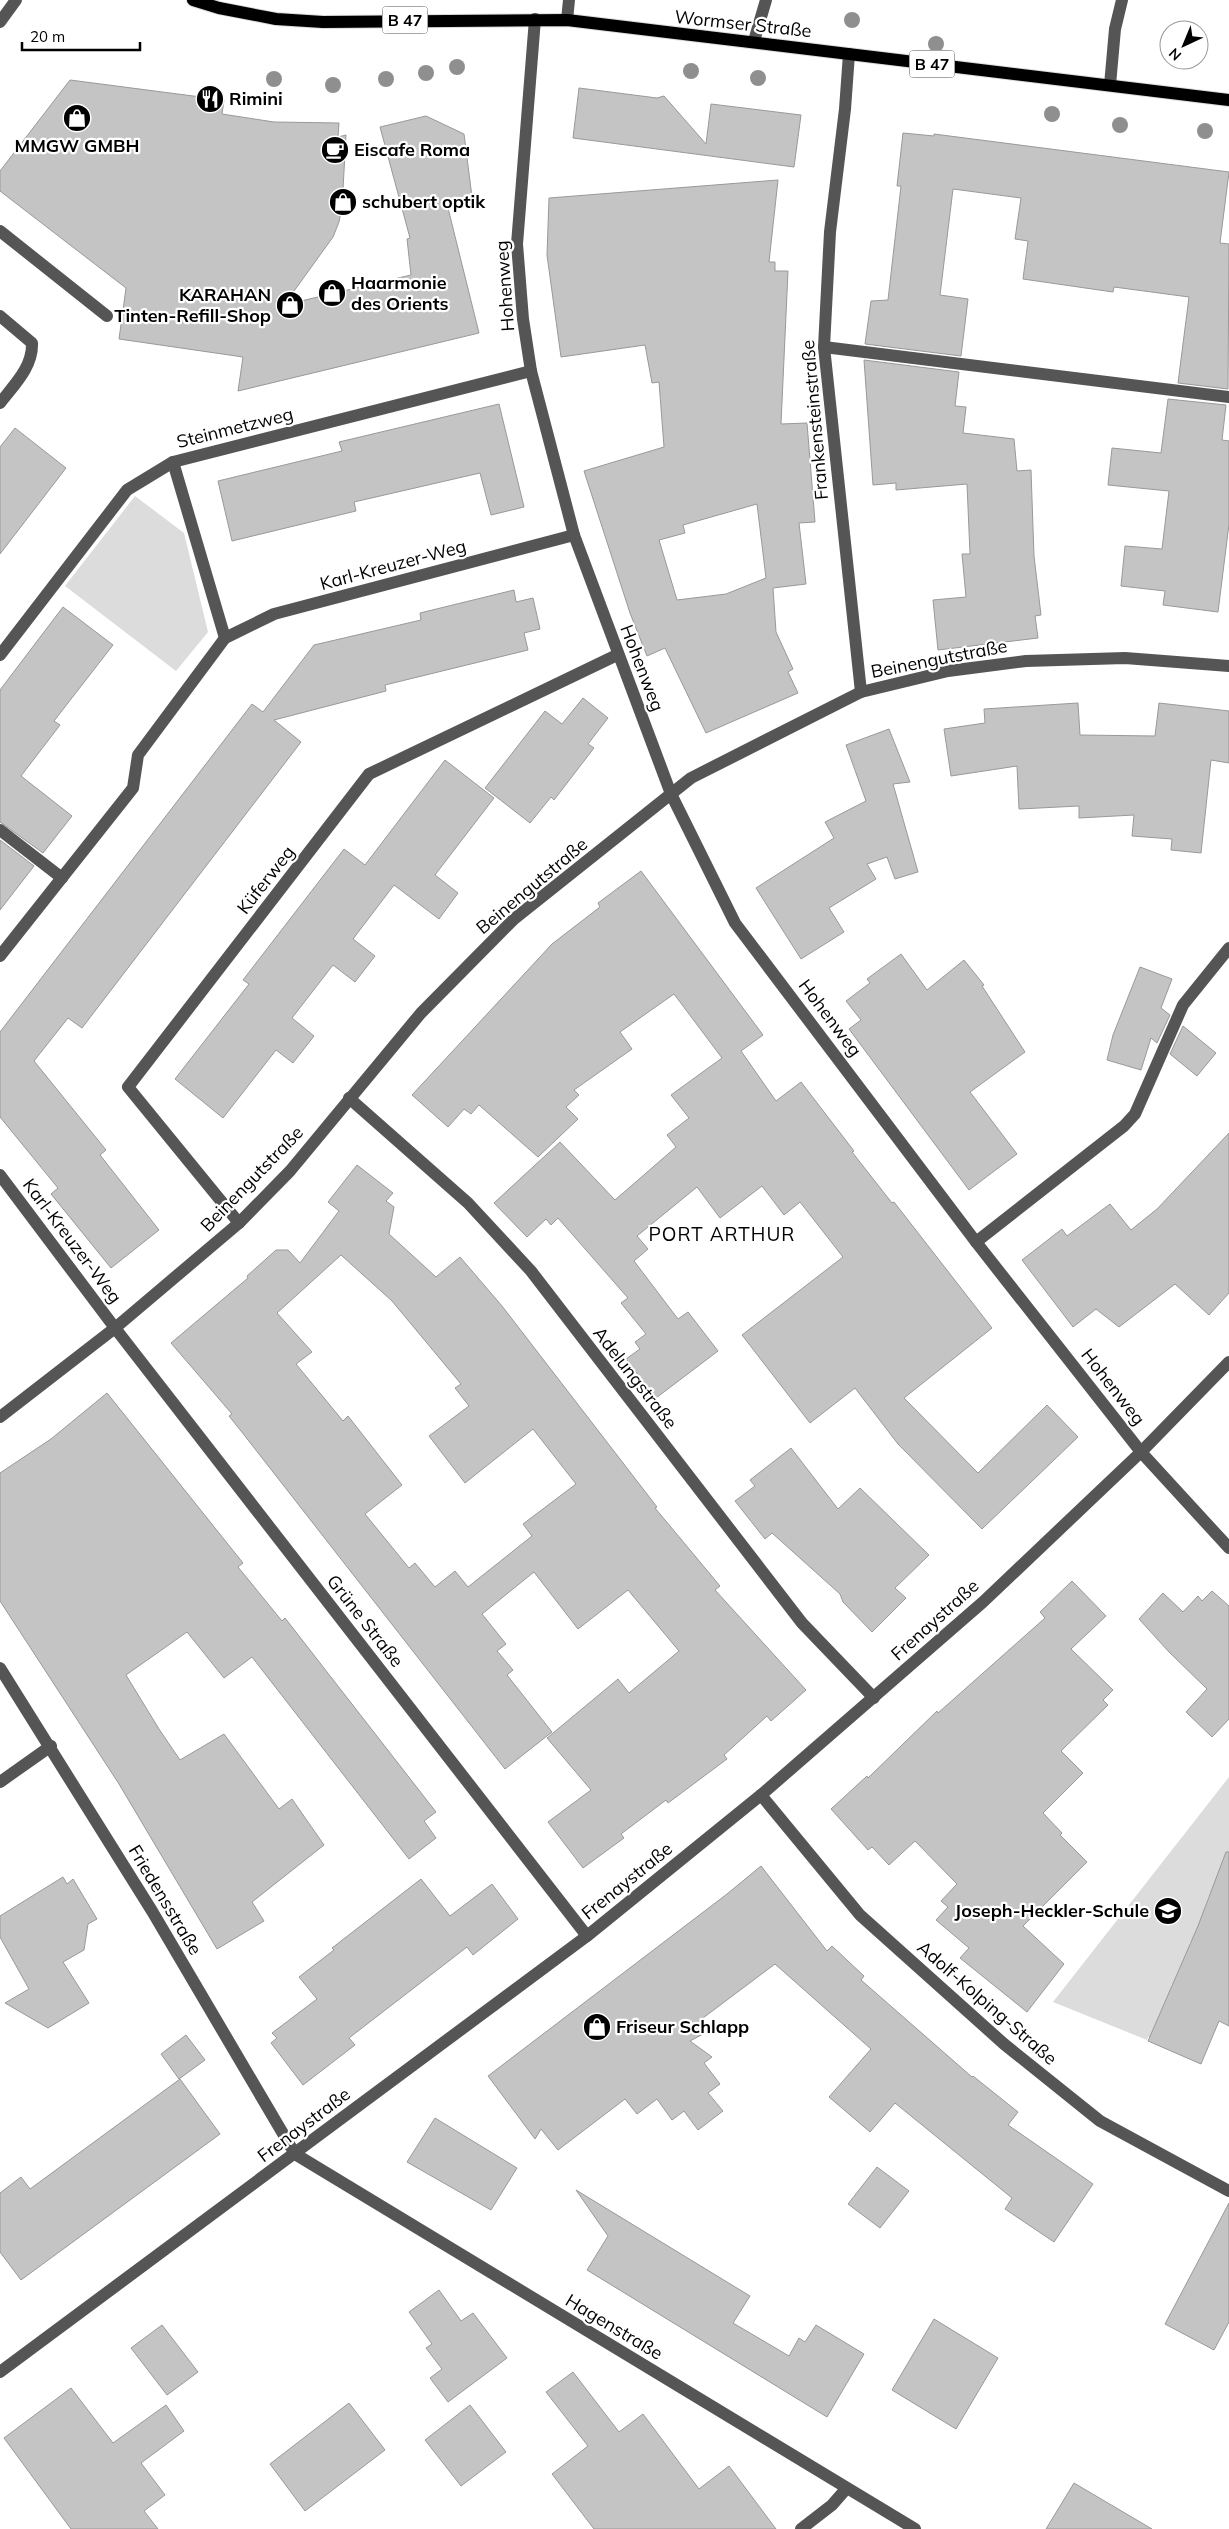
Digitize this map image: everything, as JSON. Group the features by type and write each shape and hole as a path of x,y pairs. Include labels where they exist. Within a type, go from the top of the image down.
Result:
{"main road":[{"name":"Wormser Straße","path":"193,0 219,8 276,19 323,22 567,20 663,33 754,41 1229,100"}],"street":[{"path":"0,22 16,0"},
{"path":"567,20 569,0"},
{"path":"754,41 766,0"},
{"path":"1110,85 1116,29 1122,0"},
{"name":"Hohenweg","path":"535,19 517,244 523,319 531,371 574,535 671,794 736,922 976,1242 1141,1452 1229,1548"},
{"name":"Frankensteinstraße","path":"850,54 830,232 824,348 861,692"},
{"path":"0,230 107,316"},
{"path":"0,316 32,343 33,354 26,369 0,403"},
{"path":"824,348 1229,397"},
{"name":"Steinmetzweg","path":"0,655 127,490 174,462 531,371"},
{"path":"174,462 225,638"},
{"name":"Karl-Kreuzer-Weg","path":"0,956 133,788 138,755 225,638 274,614 574,535"},
{"name":"Küferweg","path":"238,1223 128,1087 370,774 618,655"},
{"name":"Beinengutstraße","path":"0,1417 116,1328 238,1223 290,1171 421,1013 514,919 691,778 861,692 948,671 1026,661 1125,658 1229,666"},
{"path":"0,830 62,878"},
{"path":"976,1242 1124,1126 1135,1114 1183,1005 1229,948"},
{"name":"Adelungstraße","path":"350,1098 468,1203 531,1271 802,1623 874,1698"},
{"name":"Karl-Kreuzer-Weg","path":"0,1175 116,1328"},
{"name":"Grüne Straße","path":"116,1328 587,1936"},
{"name":"Frenaystraße","path":"0,2372 587,1936 761,1795 983,1602 1141,1452 1229,1362"},
{"name":"Friedensstraße","path":"0,1668 51,1746 152,1911 295,2154"},
{"path":"0,1782 51,1746"},
{"name":"Adolf-Kolping-Straße","path":"761,1795 860,1916 1004,2044 1100,2121 1229,2191"},
{"name":"Hagenstraße","path":"295,2154 915,2529"},
{"path":"801,2529 832,2505 846,2489"}],"shaded area":[{"path":"135,496 184,533 208,632 176,671 65,586"},
{"path":"1229,1777 1229,1855 1208,1898 1194,1942 1191,1941 1189,1944 1193,1946 1176,1984 1171,1986 1175,1988 1153,2038 1148,2037 1147,2040 1053,2002"}],"building":[{"path":"70,80 224,100 222,114 274,122 339,123 338,137 346,135 342,207 339,222 333,237 284,305 411,275 407,239 410,238 380,127 426,116 464,134 472,197 447,204 479,333 238,391 243,357 119,339 126,288 0,191 0,171"},
{"path":"579,88 657,98 664,96 706,144 711,104 801,115 794,167 573,138"},
{"path":"903,133 934,136 934,134 1229,172 1220,243 1229,244 1228,389 1178,383 1189,297 1114,287 1113,292 1023,279 1028,241 1015,239 1021,198 953,189 940,295 968,299 961,356 865,344 871,301 888,300 901,186 897,186"},
{"path":"778,180 769,262 775,262 775,271 788,271 781,424 807,423 815,522 799,523 806,584 773,588 776,632 793,669 788,672 798,693 706,733 665,648 647,656 630,613 584,471 664,447 659,382 652,383 645,345 561,357 547,255 549,198","holes":["757,504 766,578 726,594 677,600 659,540 685,533 683,525"]},
{"path":"864,360 959,372 955,406 966,407 963,433 1014,439 1017,471 1031,470 1034,556 1041,615 1035,616 1038,638 938,650 933,600 966,597 962,554 970,554 967,484 896,490 896,483 873,485"},
{"path":"1168,399 1226,405 1222,440 1229,441 1229,524 1218,612 1163,605 1165,591 1121,586 1125,546 1162,549 1169,491 1108,485 1112,448 1161,453"},
{"path":"499,404 524,507 491,515 480,473 354,502 356,511 232,541 218,481 342,451 339,442"},
{"path":"15,428 66,468 0,554 0,447"},
{"path":"514,590 516,602 533,598 540,629 524,633 528,650 385,685 386,691 274,720 301,742 82,1028 68,1018 34,1061 106,1150 100,1155 159,1230 111,1268 51,1194 58,1188 0,1117 0,1032 252,704 263,712 314,645 421,620 420,613"},
{"path":"63,607 113,645 54,721 60,725 21,776 72,816 43,853 0,822 0,690"},
{"path":"583,698 608,718 588,744 594,748 554,800 551,797 530,823 485,788 545,711 562,724"},
{"path":"1078,703 1080,735 1155,736 1159,703 1229,711 1229,763 1211,760 1201,853 1171,850 1172,839 1132,836 1134,815 1079,818 1079,806 1019,809 1017,766 951,776 944,729 985,723 984,709"},
{"path":"889,729 910,782 893,784 918,872 895,879 887,857 867,864 876,879 829,908 844,932 801,959 756,888 834,838 825,822 866,801 846,745"},
{"path":"445,760 494,798 435,875 458,893 439,919 394,885 353,939 375,956 355,982 333,965 292,1018 314,1036 293,1063 276,1050 223,1118 175,1079 249,984 243,980 344,849 365,865"},
{"path":"0,840 34,866 0,910"},
{"path":"641,871 763,1035 741,1051 776,1101 801,1082 854,1151 852,1152 892,1203 894,1202 992,1328 904,1398 978,1473 1047,1405 1078,1437 982,1529 898,1444 855,1388 810,1423 742,1335 843,1257 800,1202 784,1215 762,1186 720,1218 697,1187 637,1236 648,1249 634,1261 678,1319 688,1312 718,1351 656,1398 626,1359 640,1349 635,1342 646,1334 621,1303 628,1298 558,1218 551,1225 546,1219 527,1237 494,1203 560,1142 615,1200 676,1147 667,1135 689,1118 671,1095 722,1058 674,994 620,1032 632,1049 574,1090 579,1095 566,1107 578,1119 538,1157 479,1105 471,1114 464,1109 448,1127 412,1095 552,944 600,907 598,903"},
{"path":"901,954 927,990 964,960 984,985 982,986 1025,1052 970,1092 1017,1154 969,1190 849,1029 861,1020 846,1001 870,983 867,979"},
{"path":"1140,967 1172,979 1161,1008 1170,1015 1157,1043 1151,1038 1141,1070 1107,1060 1113,1035"},
{"path":"1183,1026 1216,1053 1197,1076 1170,1054"},
{"path":"1229,1133 1229,1293 1209,1315 1175,1284 1119,1327 1096,1309 1073,1327 1022,1260 1062,1229 1067,1236 1110,1204 1131,1230 1157,1209"},
{"path":"357,1165 393,1193 386,1201 394,1207 389,1234 436,1277 460,1257 502,1306 657,1507 655,1508 720,1586 715,1590 806,1690 771,1721 767,1716 724,1755 727,1759 668,1803 666,1800 621,1834 624,1838 583,1868 548,1822 591,1790 547,1738 618,1679 629,1693 679,1651 628,1590 578,1629 534,1572 482,1614 506,1644 497,1651 513,1670 507,1675 552,1732 505,1769 229,1416 232,1414 171,1343 248,1278 247,1276 276,1250 288,1250 300,1263 339,1211 328,1202","holes":["341,1255 392,1301 461,1384 455,1388 469,1406 429,1436 465,1483 533,1429 576,1484 523,1524 532,1536 468,1587 455,1571 435,1587 415,1563 409,1568 365,1514 402,1485 348,1416 343,1421 296,1364 312,1352 277,1313"]},
{"path":"107,1393 243,1563 238,1567 282,1621 285,1618 436,1812 424,1821 436,1838 409,1859 252,1657 224,1678 187,1632 126,1675 159,1729 180,1760 224,1734 279,1809 292,1799 324,1845 252,1902 264,1921 217,1949 119,1784 0,1601 0,1473 51,1439"},
{"path":"791,1448 838,1509 860,1488 929,1555 895,1588 906,1598 872,1632 843,1602 840,1594 772,1533 765,1539 735,1501 755,1486 750,1480"},
{"path":"1072,1581 1106,1616 1071,1649 1113,1690 1103,1700 1108,1705 1061,1751 1083,1773 1043,1813 1062,1833 1060,1835 1087,1862 1023,1926 1064,1964 1027,2012 960,1958 969,1948 936,1920 948,1907 941,1901 957,1884 915,1841 889,1865 872,1847 868,1850 831,1809 867,1776 868,1778 937,1711 938,1713 1045,1618 1040,1612"},
{"path":"1212,1591 1229,1606 1229,1719 1212,1737 1186,1712 1207,1689 1139,1619 1163,1593 1183,1612 1198,1596 1202,1601"},
{"path":"1226,1852 1229,1852 1229,2026 1219,2021 1201,2064 1148,2041 1198,1926"},
{"path":"761,1866 827,1951 832,1946 864,1976 861,1980 972,2077 1018,2112 1008,2125 1093,2184 1054,2242 1005,2209 1012,2198 895,2103 870,2132 829,2097 871,2049 775,1964 699,2021 707,2032 690,2041 712,2057 704,2063 720,2084 708,2093 723,2111 698,2130 684,2111 672,2120 657,2099 637,2114 625,2099 558,2150 541,2129 535,2139 488,2076"},
{"path":"63,1877 67,1884 73,1879 97,1919 88,1924 84,1950 63,1962 89,2003 48,2028 5,2003 29,1989 0,1937 0,1916"},
{"path":"421,1879 450,1916 492,1884 518,1919 473,1955 467,1947 349,2038 355,2045 303,2085 271,2043 277,2038 272,2033 317,1999 299,1977 334,1950 332,1948"},
{"path":"186,2035 205,2060 179,2079 161,2054"},
{"path":"180,2079 220,2134 21,2280 0,2252 0,2193 21,2177 30,2189"},
{"path":"435,2118 517,2168 491,2210 407,2162"},
{"path":"877,2167 909,2191 880,2228 848,2204"},
{"path":"576,2190 750,2296 733,2323 789,2356 799,2338 805,2342 816,2325 864,2354 827,2417 587,2270 608,2236"},
{"path":"1229,2203 1229,2322 1214,2350 1165,2324"},
{"path":"439,2290 461,2321 473,2313 507,2358 448,2402 430,2378 442,2369 426,2348 432,2344 409,2312"},
{"path":"934,2319 998,2358 956,2429 892,2390"},
{"path":"162,2325 198,2372 167,2395 131,2348"},
{"path":"573,2372 619,2432 643,2414 699,2489 729,2466 776,2529 594,2529 552,2474 588,2446 546,2392"},
{"path":"71,2388 113,2443 166,2405 184,2431 141,2463 165,2495 144,2511 158,2529 71,2529 4,2438"},
{"path":"349,2403 385,2450 305,2511 270,2464"},
{"path":"470,2405 506,2452 461,2486 425,2440"},
{"path":"1074,2483 1152,2529 1046,2529"}],"place":[{"name":"Rimini","path":"210,99"},
{"name":"MMGW GMBH","path":"77,118"},
{"name":"Eiscafe Roma","path":"335,150"},
{"name":"schubert optik","path":"343,202"},
{"name":"Haarmonie des Orients","path":"332,293"},
{"name":"KARAHAN Tinten-Refill-Shop","path":"290,305"},
{"name":"Joseph-Heckler-Schule","path":"1168,1911"},
{"name":"Friseur Schlapp","path":"597,2027"}],"district":[{"name":"PORT ARTHUR","path":"722,1234"}]}
